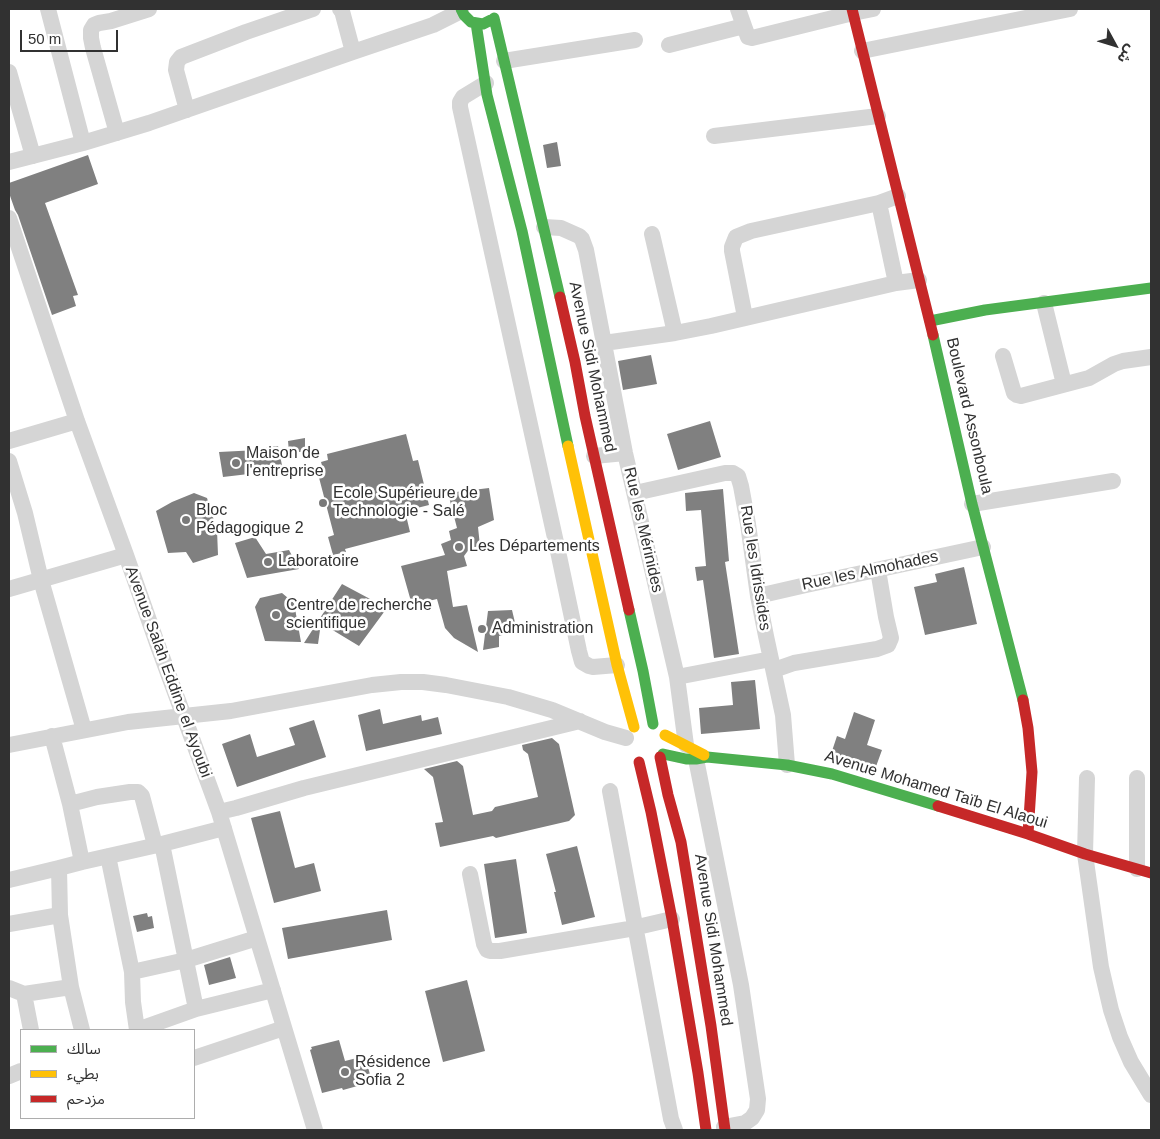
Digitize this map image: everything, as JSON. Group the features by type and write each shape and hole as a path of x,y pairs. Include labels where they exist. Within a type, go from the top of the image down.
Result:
{"main road":[{"path":"461,10 467,19 482,24 489,22 497,13"},
{"name":"Boulevard Assonboula","path":"852,11 930,320 972,504 1021,691 1028,728 1032,772 1028,834"},
{"name":"Avenue Sidi Mohammed","path":"497,13 504,60 509,133 523,188 539,307 559,407 617,665 628,741"},
{"name":"Avenue Sidi Mohammed","path":"476,23 486,84 509,133 523,188 544,227 643,671 653,724"},
{"path":"930,320 985,310 1151,288"},
{"path":"643,722 653,724 662,730 665,735 666,744 662,756 652,762 644,763 633,758 628,741 643,722"},
{"name":"Avenue Mohamed Taïb El Alaoui","path":"665,735 686,746 702,758"},
{"name":"Avenue Sidi Mohammed","path":"662,756 668,794 681,842 711,1026 725,1128"},
{"name":"Avenue Mohamed Taïb El Alaoui","path":"662,756 787,765 832,774 1144,871"},
{"path":"639,762 672,919 706,1130"}],"street":[{"path":"48,9 83,143"},
{"path":"117,133 90,33 94,25 109,15 149,9"},
{"path":"187,110 176,70 177,62 181,57 294,12 313,9"},
{"path":"340,9 353,52"},
{"path":"738,9 747,36 750,39 852,11 873,9"},
{"path":"862,51 1070,9"},
{"path":"9,162 83,143 149,123 433,25 461,10"},
{"path":"669,45 744,26"},
{"path":"504,60 635,40"},
{"path":"9,72 33,156"},
{"path":"486,84 463,97 460,107 579,651 582,662 589,666 617,665"},
{"path":"714,136 878,116"},
{"path":"745,317 732,251 736,237 751,231 898,196"},
{"path":"879,202 896,283"},
{"name":"Avenue Salah Eddine el Ayoubi","path":"9,218 77,421 219,812 315,1130"},
{"name":"Rue les Mérinides","path":"544,227 561,228 572,232 582,239 586,250 625,453 677,677 686,746"},
{"path":"652,234 675,333"},
{"path":"604,343 675,333 896,283 919,280"},
{"path":"1044,303 1064,384"},
{"path":"1002,356 1014,393 1021,396 1089,378 1123,360 1151,357"},
{"path":"9,441 77,421"},
{"path":"594,456 625,453"},
{"path":"9,461 84,730"},
{"name":"Rue les Idrissides","path":"635,493 725,473 737,474 740,480 758,596 783,715 787,765"},
{"path":"972,504 1113,481"},
{"name":"Rue les Almohades","path":"758,596 983,547"},
{"path":"9,589 126,556"},
{"path":"677,677 773,664 794,664 888,645 891,638 878,570"},
{"path":"9,742 128,722 231,711 372,685 401,682 446,685 508,697 552,710 628,741"},
{"path":"219,812 312,786 580,721"},
{"path":"52,736 70,804 82,862"},
{"path":"702,758 741,985 758,1099 757,1110 752,1118 745,1123 725,1128"},
{"path":"1087,778 1085,854 1101,967 1111,1010 1120,1037 1151,1095"},
{"path":"1137,778 1144,871"},
{"path":"610,791 670,1119 675,1130"},
{"path":"70,804 97,797 130,792 138,792 142,796 158,845 196,1010"},
{"path":"9,880 224,828"},
{"path":"108,856 132,972 133,1002 137,1029"},
{"path":"59,868 60,916 71,987 82,1029"},
{"path":"470,874 484,944 487,950 490,951 500,951 636,928 672,919"},
{"path":"9,924 60,916"},
{"path":"132,972 186,960 257,938"},
{"path":"31,1029 16,991 71,987"},
{"path":"140,1029 196,1010 273,990"},
{"path":"195,1058 284,1028"}],"building":[{"path":"557,142 561,166 547,168 543,145"},
{"path":"88,155 98,184 45,203 78,295 73,296 76,306 52,315 9,193 9,183"},
{"path":"651,355 657,384 623,390 618,361"},
{"path":"710,421 721,457 678,470 667,434"},
{"path":"406,434 413,461 418,460 429,505 405,511 410,532 345,549 346,552 333,555 328,537 334,535 317,470 323,469 321,462 328,460 327,454"},
{"path":"305,438 305,452 289,452 288,441"},
{"name":"Maison de l'entreprise","path":"278,446 283,470 223,477 219,452 258,450 258,448"},
{"name":"Les Départements","path":"489,488 494,520 478,527 480,546 470,548 464,556 467,566 447,571 453,607 467,605 478,652 454,638 445,628 437,599 412,605 401,566 445,555 441,544 451,540 449,531 457,528 448,493"},
{"path":"723,489 729,561 725,562 739,654 714,658 703,580 697,581 695,567 706,566 701,510 686,511 685,493"},
{"name":"Bloc Pédagogique 2","path":"194,493 207,498 217,530 218,555 193,563 186,552 168,553 156,511"},
{"name":"Laboratoire","path":"255,537 266,554 289,550 299,569 247,578 235,543"},
{"path":"964,567 977,624 925,635 914,587 937,582 935,574"},
{"path":"342,584 387,608 359,646 321,623 318,644 304,643"},
{"name":"Centre de recherche scientifique","path":"282,593 294,603 301,642 265,641 255,607 260,598"},
{"path":"512,610 517,631 499,636 499,647 483,650 488,611"},
{"path":"755,680 760,729 701,734 699,708 733,705 731,682"},
{"path":"380,709 383,724 421,715 422,721 438,717 442,734 366,751 358,715"},
{"path":"854,712 875,720 867,745 882,750 874,772 829,760 837,736 845,739"},
{"path":"314,720 326,757 237,787 222,744 250,734 257,757 295,745 289,728"},
{"path":"552,738 559,744 575,815 569,821 496,838 493,836 440,847 435,823 443,822 433,777 424,769 457,761 463,766 473,815 492,811 495,807 538,797 528,754 523,750 522,745"},
{"path":"280,811 295,868 314,863 321,891 274,903 251,818"},
{"path":"577,846 595,917 562,925 546,854"},
{"path":"516,859 527,933 495,938 484,864"},
{"path":"387,910 392,940 288,959 282,928"},
{"path":"147,913 148,917 152,916 154,928 137,932 133,916"},
{"path":"230,957 236,978 209,985 204,965"},
{"path":"467,980 485,1051 443,1062 425,991"},
{"name":"Résidence Sofia 2","path":"339,1040 345,1061 365,1056 372,1082 343,1090 342,1088 322,1093 310,1050 312,1049 311,1047"}],"traffic: fast":[{"path":"461,9 471,22 483,24 491,20"},
{"path":"494,18 560,297"},
{"path":"476,23 487,95 522,231 568,446"},
{"path":"930,321 985,310 1151,288"},
{"path":"933,335 972,504 1023,700"},
{"path":"629,610 653,724"},
{"path":"663,754 686,759 707,757 787,765 832,774 938,806"}],"traffic: slow":[{"path":"568,446 617,665 634,727"},
{"path":"665,735 704,755"}],"traffic: jam":[{"path":"852,9 933,335"},
{"path":"560,297 629,610"},
{"path":"1023,700 1032,772 1028,834"},
{"path":"660,757 681,842 711,1026 725,1130"},
{"path":"639,762 672,919 706,1130"},
{"path":"938,806 1085,854 1151,873"}],"place":[{"name":"Maison de l'entreprise","path":"236,463"},
{"name":"Ecole Supérieure de Technologie - Salé","path":"323,503"},
{"name":"Bloc Pédagogique 2","path":"186,520"},
{"name":"Les Départements","path":"459,547"},
{"name":"Laboratoire","path":"268,562"},
{"name":"Centre de recherche scientifique","path":"276,615"},
{"name":"Administration","path":"482,629"},
{"name":"Résidence Sofia 2","path":"345,1072"}]}
